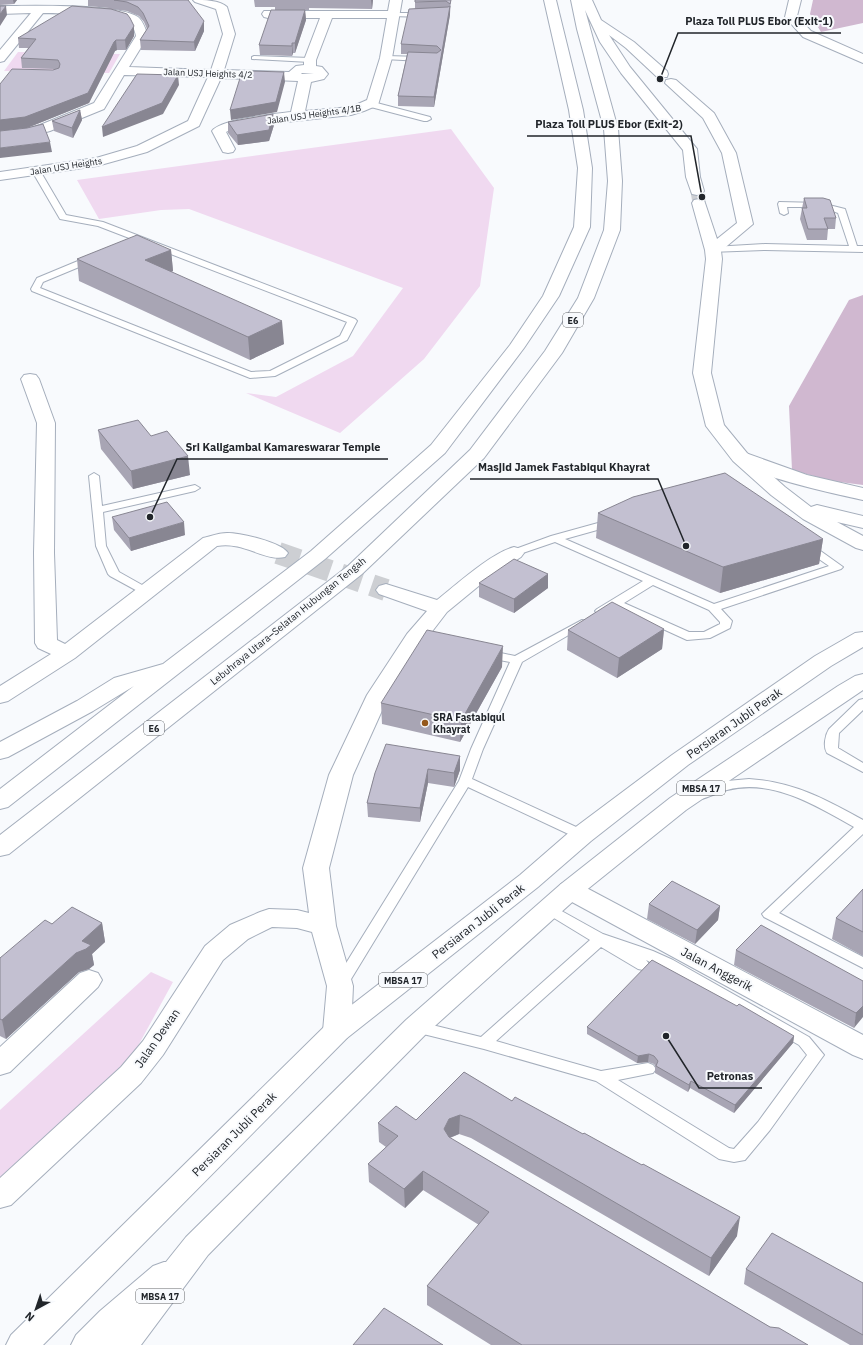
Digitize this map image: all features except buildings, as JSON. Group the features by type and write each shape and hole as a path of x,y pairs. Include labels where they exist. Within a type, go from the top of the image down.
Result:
{"main road":[{"name":"Jalan USJ Heights","path":"0,176 96,162 142,149 194,123 217,71 229,34 221,7 199,0"},
{"name":"Jalan USJ Heights 4/1B","path":"228,149 219,131 223,128 297,116 356,109 373,102 386,58 396,0"},
{"path":"0,801 318,555 438,449 516,348 551,296 582,227 585,168 576,110 550,0"},
{"name":"Lebuhraya Utara–Selatan Hubungan Tengah","path":"0,848 355,570 477,454 553,353 586,298 612,230 615,181 610,129 583,29 577,0"},
{"path":"586,0 606,42 626,70 690,149 693,177 713,250 714,259 702,373 715,426 740,457 762,478 810,515 863,544"},
{"path":"795,0 791,17 807,34 863,59"},
{"path":"0,10 86,11 119,15 134,20 141,31 142,36 99,106 45,128 28,133 0,136"},
{"path":"2,53 40,10"},
{"path":"268,14 394,15"},
{"path":"297,116 304,73 327,15"},
{"path":"597,21 630,46 709,116 729,154 745,224 713,250"},
{"name":"Jalan USJ Heights 4/2","path":"120,71 304,73"},
{"path":"120,71 170,81"},
{"path":"244,84 304,73"},
{"path":"30,379 46,423 44,553 46,643 67,653"},
{"path":"740,457 780,474 808,482 863,494"},
{"path":"794,503 863,522"},
{"path":"0,696 67,653 210,542 220,539 237,538 278,552"},
{"path":"338,1031 340,986 323,926 316,868 341,775 378,695 422,640 440,608 479,576 514,553"},
{"path":"386,590 440,608"},
{"name":"Persiaran Jubli Perak","path":"22,1345 338,1031 529,881 582,835 687,756 823,661 863,638"},
{"path":"0,752 85,706 122,683 175,667"},
{"name":"MBSA 17","path":"122,1345 197,1246 416,1027 570,890 678,804 832,700 863,681"},
{"name":"Jalan Anggerik","path":"570,890 863,1048"},
{"name":"Jalan Dewan","path":"0,1196 131,1075 153,1048 214,953 240,932 269,918 297,919 323,926"},
{"path":"0,1064 89,980"},
{"path":"87,1345 111,1321 197,1246"}],"lane":[{"path":"394,15 431,15"},
{"path":"254,58 304,73"},
{"path":"386,58 430,59"},
{"path":"370,104 427,119"},
{"path":"36,171 63,217 100,224 352,320 344,338 272,374 250,375 35,289 40,280 104,253"},
{"path":"784,213 782,204 821,205 833,207 842,211 854,249"},
{"path":"125,245 139,239"},
{"path":"713,250 765,247 863,249"},
{"path":"94,476 101,546 114,574 147,592"},
{"path":"98,510 196,488"},
{"path":"514,553 555,538 728,490 836,566 713,608"},
{"path":"555,538 713,608 726,620 726,626 706,636 687,636 615,603"},
{"path":"340,986 465,781 477,749 517,660 652,581"},
{"path":"473,651 517,660"},
{"path":"863,703 833,732 831,750 863,768"},
{"path":"465,781 582,835"},
{"path":"678,804 730,785 771,784 804,794 863,826 769,914 863,963"},
{"path":"549,909 643,965"},
{"path":"484,1043 601,939"},
{"path":"416,1027 484,1043 601,1077 725,1154 734,1156 739,1155 754,1140 816,1056 804,1041 668,964 648,955 601,939"},
{"path":"601,1077 648,1069"}],"shaded area":[{"path":"813,0 863,0 863,23 821,32 810,14"},
{"path":"18,52 120,54 109,73 4,71"},
{"path":"451,129 494,188 480,286 424,359 340,433 246,393 276,397 353,356 403,288 189,209 161,210 99,219 77,180"},
{"path":"863,295 863,485 832,481 792,470 789,406 849,300"},
{"path":"151,972 173,982 127,1066 0,1187 0,1110"}],"tunnel":[{"path":"697,191 699,203"},
{"path":"278,553 386,590"}],"place":[{"name":"Plaza Toll PLUS Ebor (Exit-1)","path":"660,79"},
{"name":"Plaza Toll PLUS Ebor (Exit-2)","path":"702,197"},
{"name":"Sri Kaligambal Kamareswarar Temple","path":"150,517"},
{"name":"Masjid Jamek Fastabiqul Khayrat","path":"686,546"},
{"name":"SRA Fastabiqul Khayrat","path":"425,723"},
{"name":"Petronas","path":"666,1036"}]}
